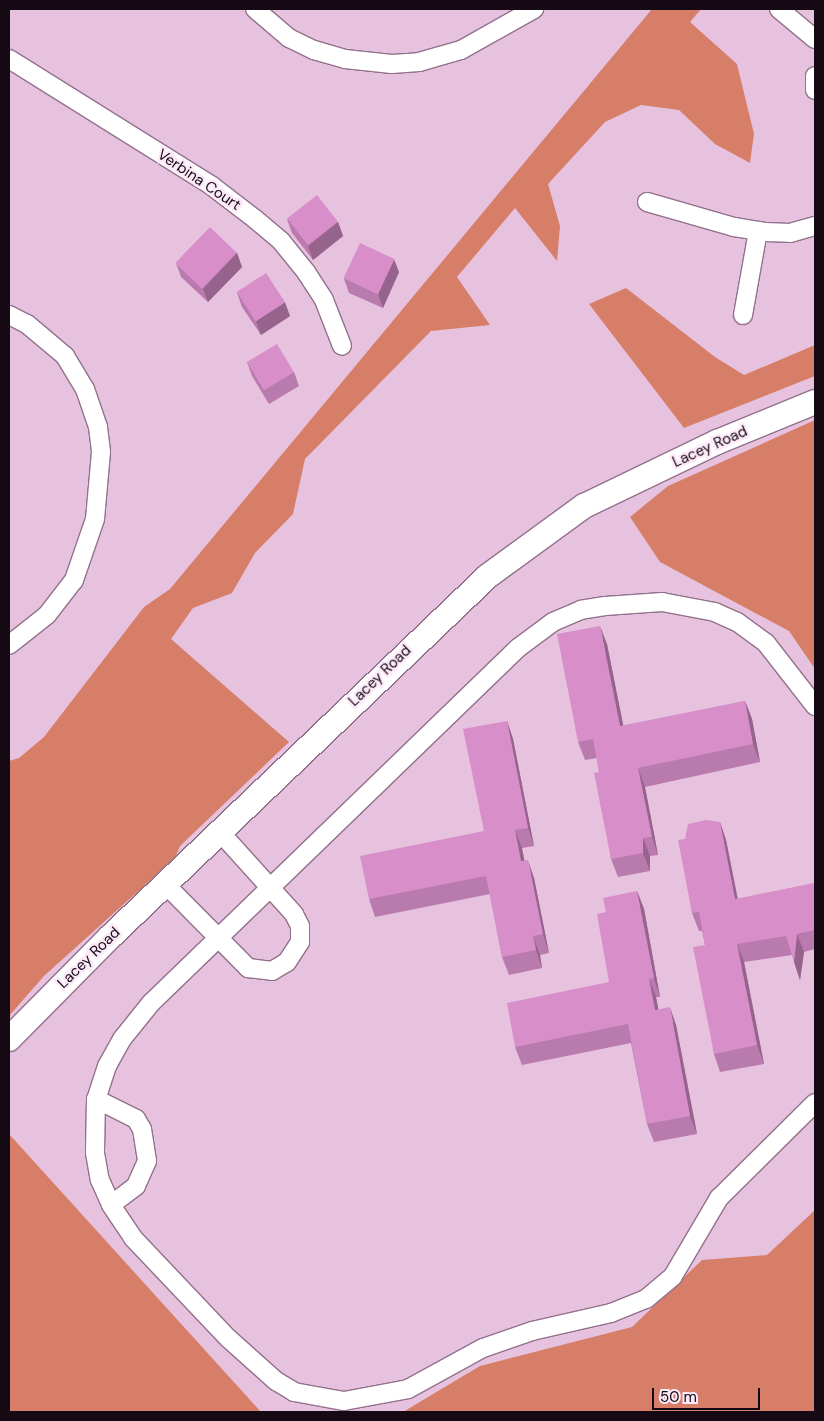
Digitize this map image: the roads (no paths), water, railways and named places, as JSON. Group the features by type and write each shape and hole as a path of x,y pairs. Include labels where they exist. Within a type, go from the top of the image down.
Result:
{"main road":[{"name":"Lacey Road","path":"9,1039 34,1012 424,634 488,576 539,536 592,502 717,442 815,402"}],"street":[{"path":"255,9 288,38 314,50 345,59 392,64 419,62 461,50 534,9"},
{"path":"779,9 815,39"},
{"name":"Verbina Court","path":"9,59 212,186 281,241 306,272 324,300 342,346"},
{"path":"815,76 815,90"},
{"path":"647,202 734,227 758,231 790,233 815,226"},
{"path":"743,315 758,231"},
{"path":"9,314 27,324 65,356 85,389 98,427 101,452 95,519 74,580 47,615 9,645"},
{"path":"815,706 766,643 737,622 715,612 662,602 581,610 553,622 518,648 151,1004 122,1039 107,1066 96,1099 95,1153 100,1180 111,1205 146,1251 229,1340 276,1381 294,1392 330,1401 384,1396 408,1390 483,1348 532,1331 611,1313 646,1299 673,1276 719,1198 815,1103"},
{"path":"166,885 217,939 248,968 272,971 287,962 300,942 300,926 294,914 220,832"},
{"path":"96,1099 136,1119 142,1129 148,1161 136,1186 111,1205"}]}
